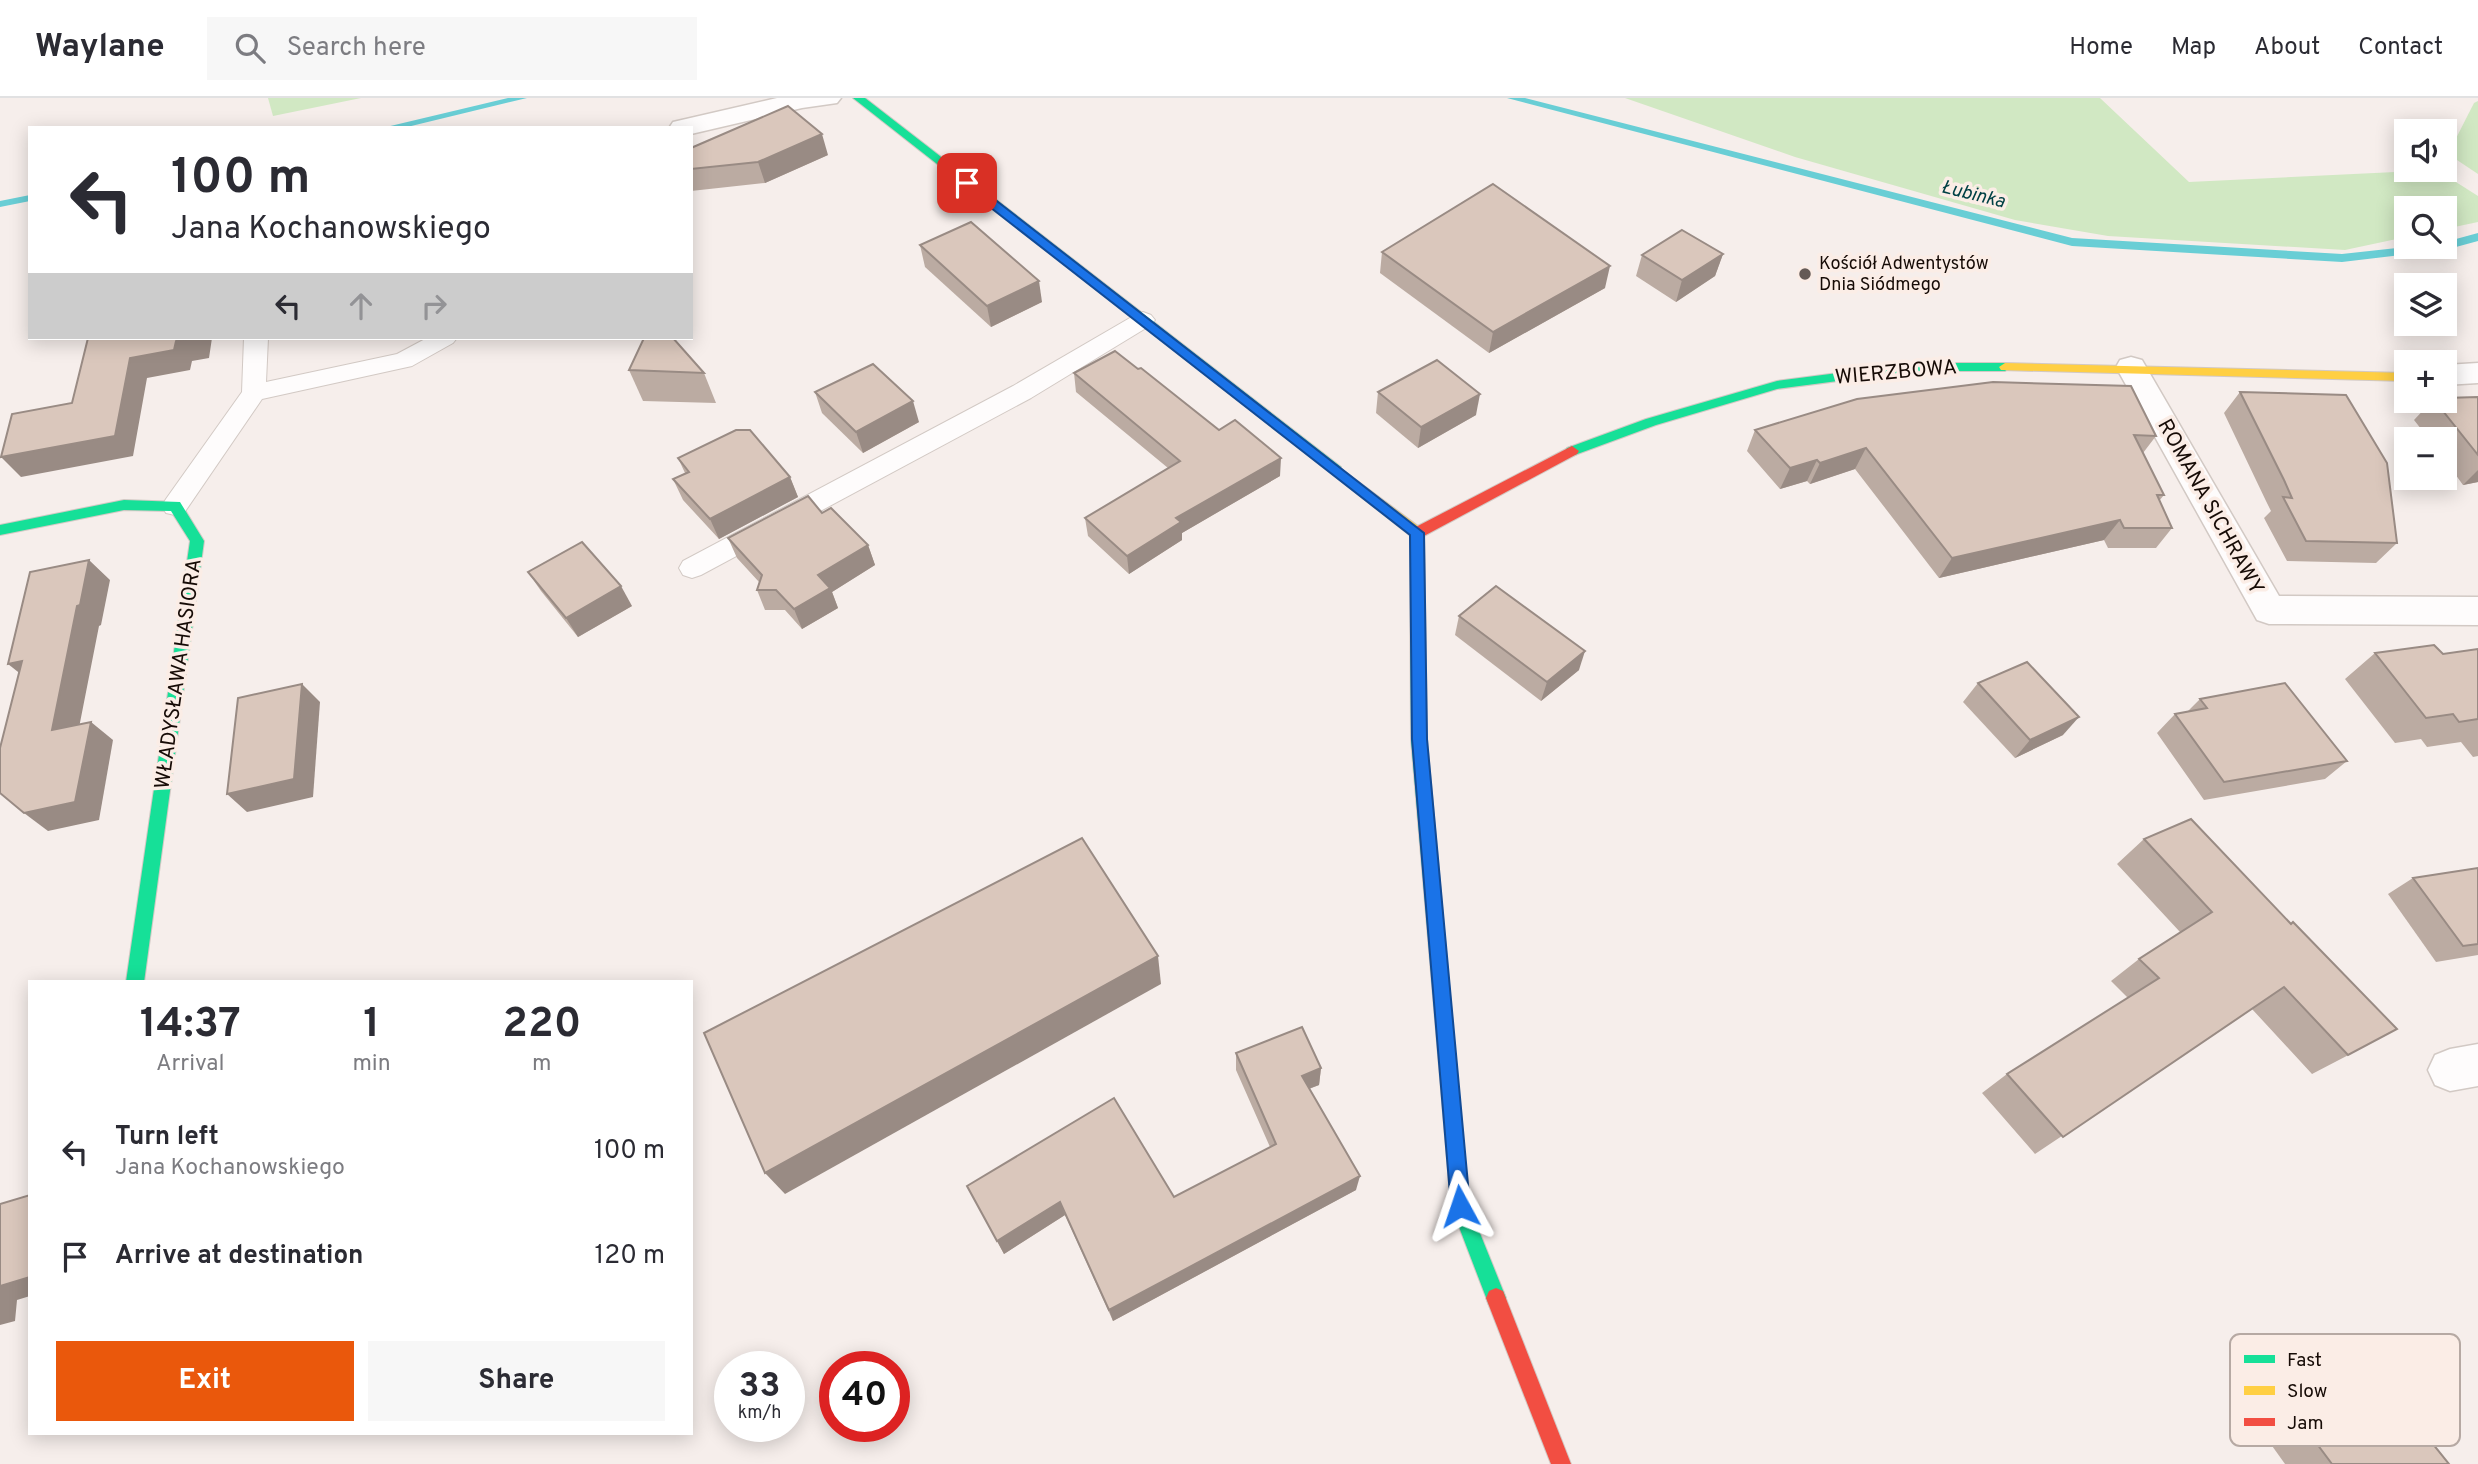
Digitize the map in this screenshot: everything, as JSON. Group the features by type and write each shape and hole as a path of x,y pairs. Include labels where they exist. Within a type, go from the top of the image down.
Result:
{"street":[{"path":"691,126 802,100 828,98"},
{"path":"858,98 1417,533 1419,739 1460,1206 1561,1464"},
{"name":"WIERZBOWA","path":"1417,533 1461,512 1560,454 1651,422 1777,385 1915,367 2131,367 2288,376 2394,377"},
{"name":"ROMANA SICHRAWY","path":"2131,367 2269,610 2478,611"},
{"path":"2457,374 2478,373"},
{"path":"0,530 124,505 174,506"},
{"name":"WŁADYSŁAWA HASIORA","path":"135,980 197,541 174,506"}],"lane":[{"path":"692,568 1022,392 1143,320"},
{"path":"174,506 254,393 256,340"},
{"path":"254,393 404,360 441,340"}],"green space":[{"path":"268,98 361,98 273,116"},
{"path":"1625,98 2100,98 2189,182 2394,172 2394,182 2456,182 2478,196 2478,222 2457,226 2457,196 2394,196 2394,240 2345,250 2108,236 2015,220 1795,157"},
{"path":"2478,101 2478,174 2457,160 2457,136 2474,103"}],"building":[{"path":"788,106 822,134 758,162 693,169 693,147"},
{"path":"1493,184 1610,266 1493,332 1382,252"},
{"path":"971,222 1039,281 987,306 920,245"},
{"path":"1682,230 1723,254 1682,280 1642,255"},
{"path":"88,340 182,340 176,341 174,350 130,358 115,436 1,457 12,414 72,403"},
{"path":"643,340 675,340 704,373 629,370"},
{"path":"1115,351 1138,369 1141,368 1219,430 1235,420 1281,458 1176,518 1181,522 1127,556 1085,518 1180,461 1074,373"},
{"path":"1437,360 1480,394 1421,427 1378,392"},
{"path":"873,364 913,401 856,432 815,392"},
{"path":"1993,382 2131,386 2156,436 2134,435 2164,495 2157,495 2172,528 2124,528 2120,520 1952,558 1866,448 1820,463 1817,460 1790,468 1755,430 1857,399"},
{"path":"2240,392 2346,395 2387,463 2397,543 2306,541 2283,497 2292,498"},
{"path":"2478,397 2478,455 2445,413 2457,413 2457,398"},
{"path":"736,430 750,430 790,477 710,519 673,479 689,472 678,458"},
{"path":"808,496 822,513 831,508 868,545 818,575 830,588 794,609 776,590 757,590 762,575 728,538"},
{"path":"582,542 621,586 566,618 528,572"},
{"path":"89,560 52,730 91,722 75,802 24,813 0,793 0,748 22,661 8,664 30,572"},
{"path":"1496,586 1585,651 1547,682 1459,616"},
{"path":"2434,645 2443,654 2478,649 2478,719 2459,722 2453,714 2426,718 2375,653"},
{"path":"2027,662 2079,717 2030,740 1978,683"},
{"path":"2285,683 2347,761 2224,782 2175,714 2207,708 2200,699"},
{"path":"302,684 294,779 227,794 238,698"},
{"path":"2191,819 2291,924 2293,922 2397,1029 2348,1055 2284,987 2063,1137 2007,1074 2159,978 2139,959 2212,912 2144,839"},
{"path":"1082,838 1158,956 765,1173 704,1033"},
{"path":"2478,868 2478,944 2463,946 2413,878"},
{"path":"1302,1027 1321,1068 1302,1076 1360,1176 1109,1310 1060,1202 997,1241 967,1186 1114,1098 1174,1197 1276,1144 1236,1053"},
{"path":"28,1196 28,1278 0,1286 0,1204"},
{"path":"2319,1446 2435,1446 2449,1464 2332,1464"}],"waterway":[{"name":"Łubinka","path":"396,126 522,98"},
{"name":"Łubinka","path":"1512,98 2072,242 2342,258 2394,252"},
{"name":"Łubinka","path":"0,204 28,198"},
{"name":"Łubinka","path":"2457,243 2478,237"}],"traffic: fast":[{"path":"858,98 1336,470"},
{"path":"1572,451 1651,422 1777,385 1915,367 2005,367"},
{"path":"0,530 124,505 175,506 197,541 135,980"},
{"path":"1417,533 1419,739 1460,1206 1496,1298"}],"traffic: slow":[{"path":"2005,367 2394,377"},
{"path":"1336,470 1417,533"}],"traffic: jam":[{"path":"1417,533 1572,451"},
{"path":"1496,1298 1561,1464"}],"place":[{"name":"Kościół Adwentystów Dnia Siódmego","path":"1805,274"}],"route":[{"path":"967,183 1417,533 1419,739 1460,1206"}]}
